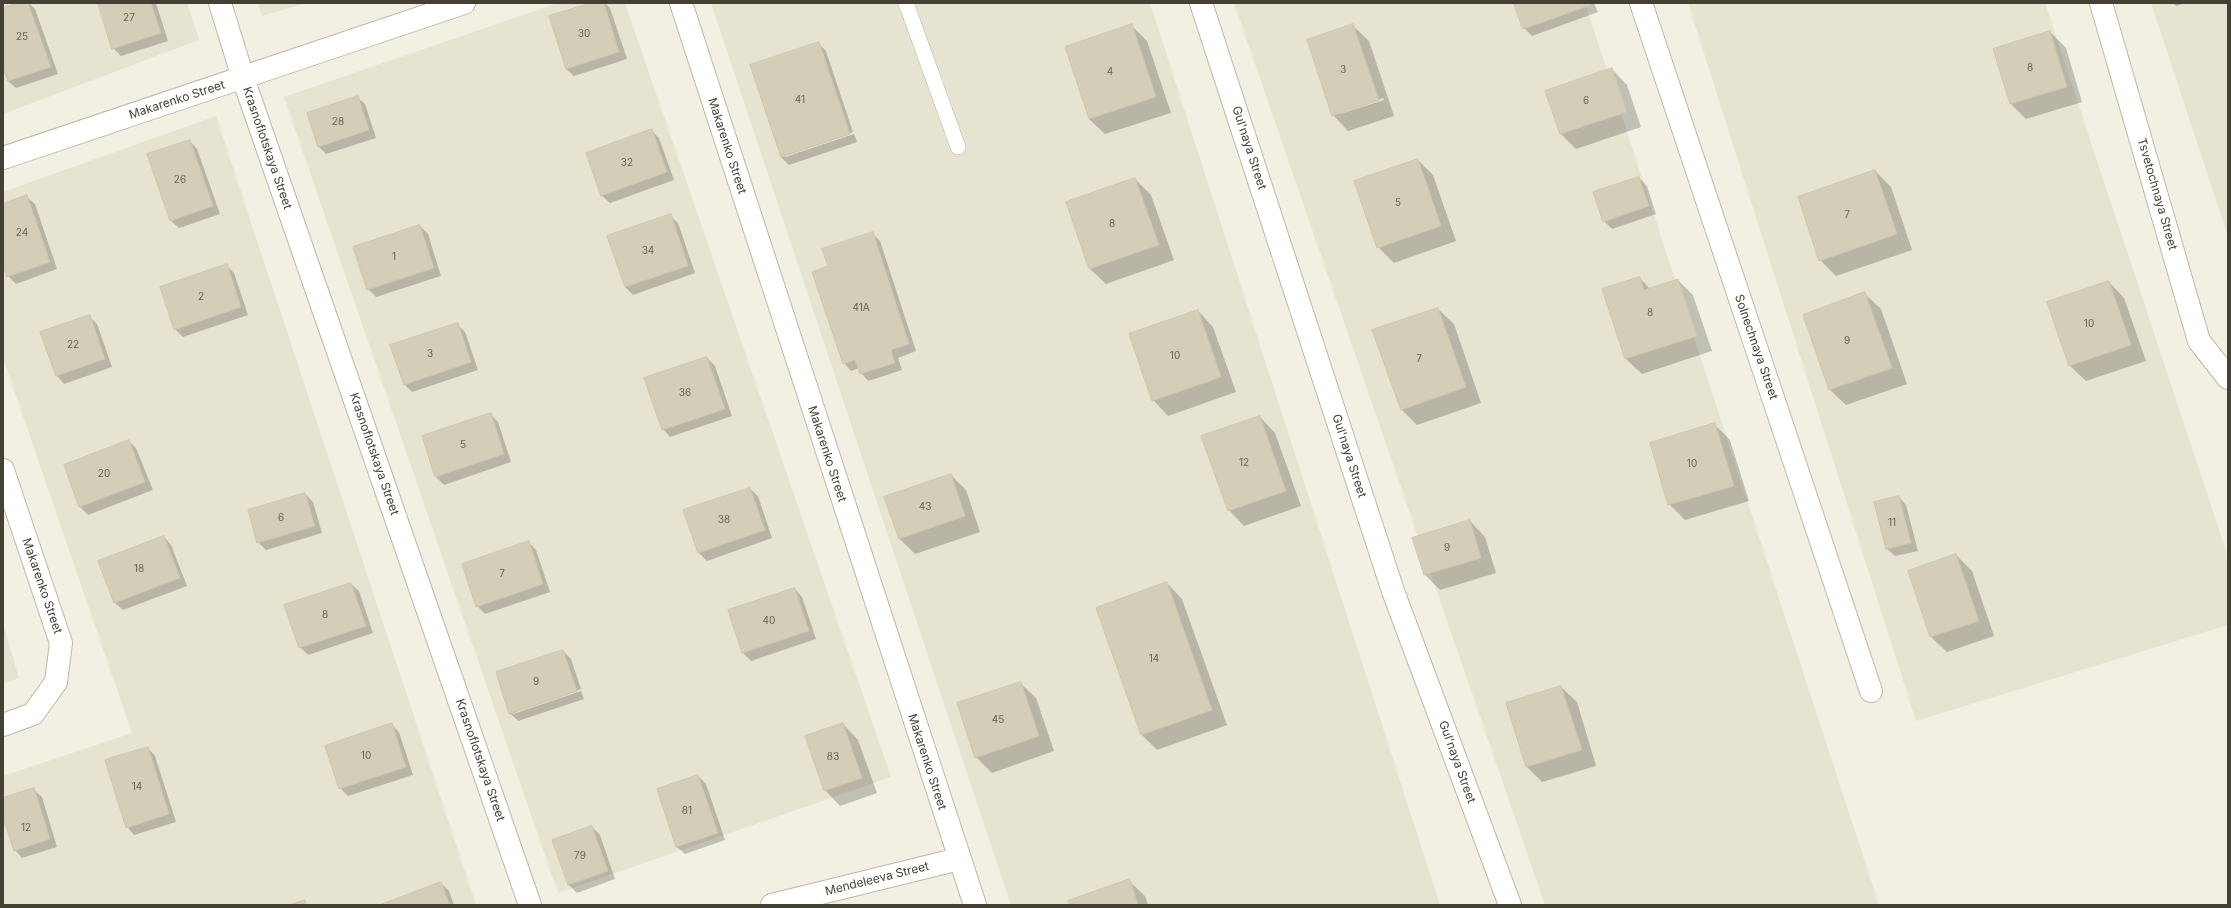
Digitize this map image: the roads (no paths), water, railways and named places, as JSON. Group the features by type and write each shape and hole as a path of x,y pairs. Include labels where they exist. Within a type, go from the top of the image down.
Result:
{"street":[{"name":"Krasnoflotskaya Street","path":"220,3 243,78 530,905"},
{"name":"Makarenko Street","path":"3,158 464,3"},
{"name":"Makarenko Street","path":"681,3 975,905"},
{"name":"Gul'naya Street","path":"1201,3 1393,591 1510,905"},
{"name":"Solnechnaya Street","path":"1641,3 1871,690"},
{"name":"Tsvetochnaya Street","path":"2101,3 2199,341 2228,378"},
{"name":"Makarenko Street","path":"3,470 61,643 56,682 33,714 3,725"},
{"name":"Mendeleeva Street","path":"772,905 959,859"}],"lane":[{"path":"906,3 958,147"}]}
